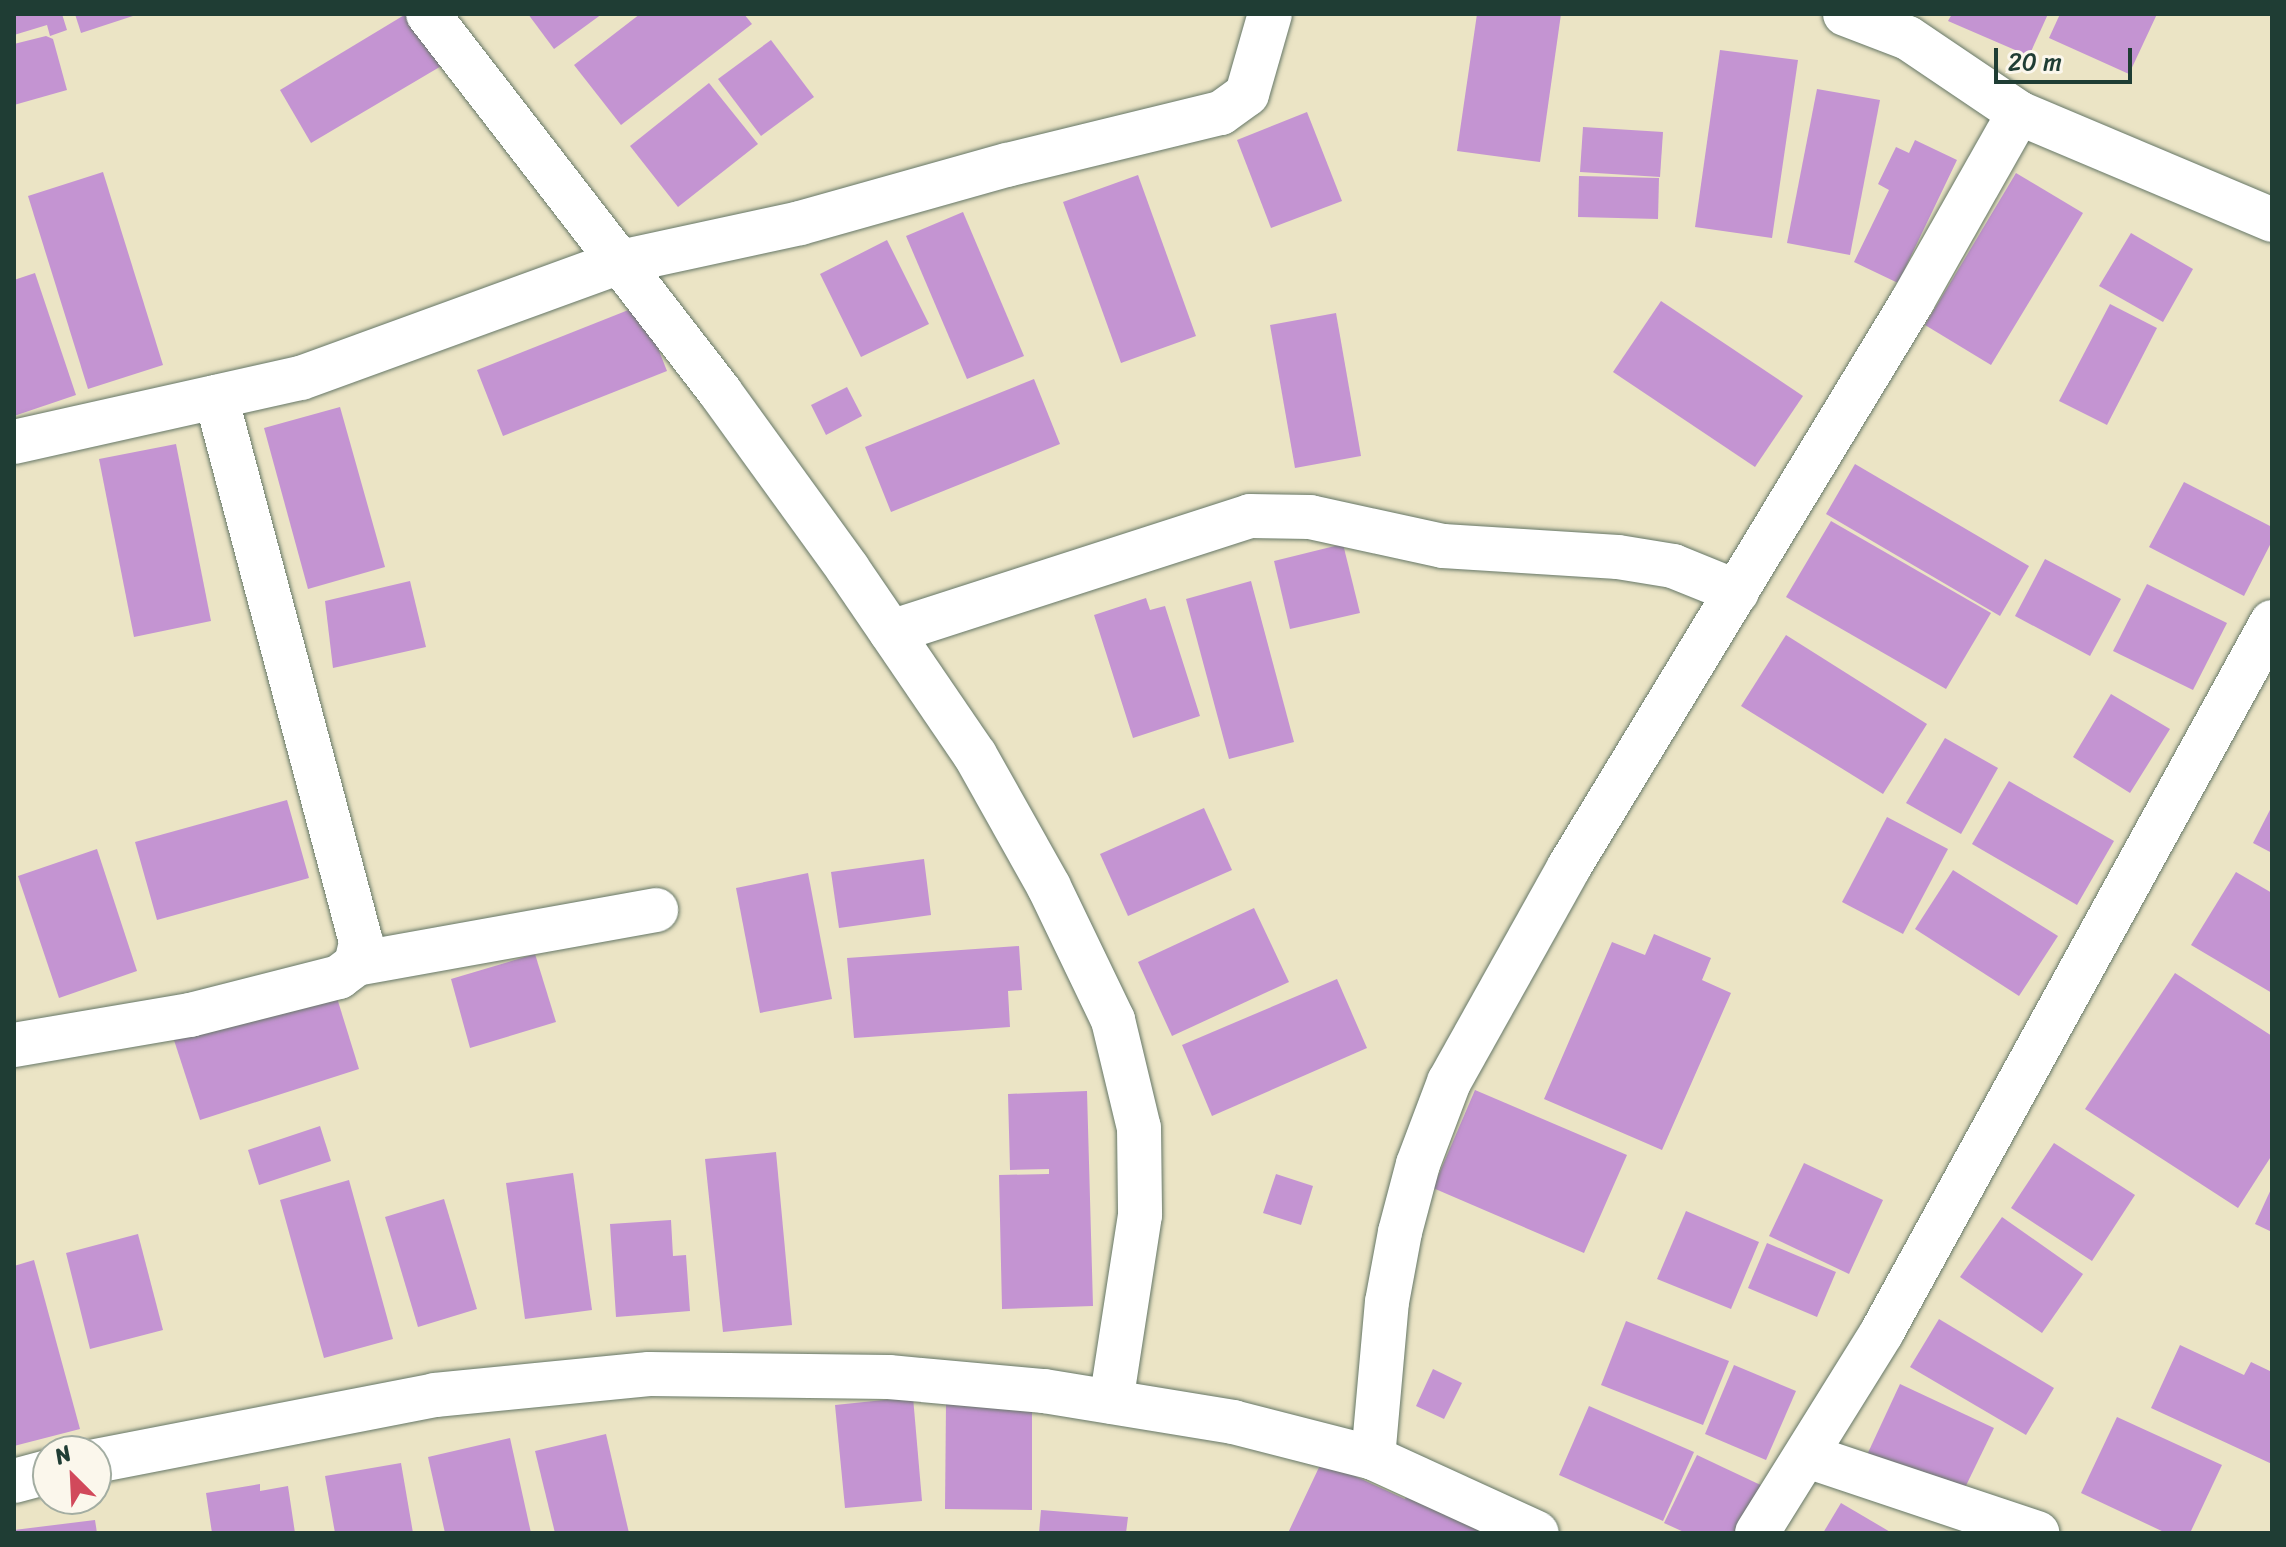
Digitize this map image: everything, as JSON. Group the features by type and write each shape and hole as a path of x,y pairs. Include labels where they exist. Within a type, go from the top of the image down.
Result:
{"street":[{"path":"428,14 620,262 891,632 975,755 1049,887 1113,1020 1139,1128 1143,1174 1111,1402"},
{"path":"14,442 301,378 420,338 620,262 800,223 1007,165 1221,113 1247,94 1270,14"},
{"path":"1845,14 1913,26 2019,113 2272,220"},
{"path":"1373,1458 1387,1302 1400,1232 1418,1164 1449,1082 1569,867 1737,592 2019,113"},
{"path":"216,397 361,942 356,964"},
{"path":"891,632 1250,516 1310,517 1443,546 1618,557 1673,566 1737,592"},
{"path":"1757,1533 1807,1456 1929,1249 2272,622"},
{"path":"14,1045 190,1015 339,977 356,964 656,910"},
{"path":"112,1458 435,1395 649,1374 889,1377 1111,1402 1233,1422 1373,1458 1537,1533"},
{"path":"1807,1456 2037,1533"}],"building":[{"path":"14,14 62,14 67,30 50,36 47,25 14,35"},
{"path":"75,14 136,14 136,15 81,33"},
{"path":"406,14 412,14 443,65 311,143 280,90"},
{"path":"528,14 602,14 554,49"},
{"path":"640,14 744,14 752,24 621,125 574,65"},
{"path":"1477,14 1561,14 1540,162 1457,151"},
{"path":"1952,14 2048,14 2029,56 1948,21"},
{"path":"2060,14 2157,14 2129,74 2049,38"},
{"path":"46,36 53,39 67,90 14,105 14,44"},
{"path":"771,40 814,97 761,136 718,79"},
{"path":"1720,50 1798,60 1772,238 1695,227"},
{"path":"709,83 758,144 678,207 630,146"},
{"path":"1817,89 1880,100 1850,255 1787,243"},
{"path":"1307,112 1342,201 1271,228 1237,140"},
{"path":"1583,127 1663,132 1660,177 1580,172"},
{"path":"1915,140 1957,160 1898,283 1854,262 1889,190 1878,184 1896,147 1909,153"},
{"path":"103,172 163,365 88,389 28,196"},
{"path":"2016,173 2083,213 1991,365 1925,325"},
{"path":"1138,175 1196,336 1121,363 1063,202"},
{"path":"1579,176 1659,178 1658,219 1578,217"},
{"path":"963,212 1024,356 967,379 906,236"},
{"path":"2131,233 2193,269 2163,322 2099,286"},
{"path":"887,240 929,324 861,357 820,274"},
{"path":"35,273 76,395 14,416 14,280"},
{"path":"1661,301 1803,396 1755,467 1613,372"},
{"path":"2110,304 2157,328 2107,425 2059,401"},
{"path":"641,305 667,371 503,436 477,370"},
{"path":"1336,313 1361,456 1295,468 1270,325"},
{"path":"1034,379 1060,444 891,512 865,447"},
{"path":"847,387 862,416 826,435 811,405"},
{"path":"340,407 385,567 308,589 264,428"},
{"path":"176,444 211,621 134,637 99,459"},
{"path":"1855,464 2029,566 2000,616 1826,514"},
{"path":"2184,482 2272,527 2272,541 2244,596 2149,547"},
{"path":"1831,521 1991,613 1946,689 1786,597"},
{"path":"1343,544 1360,613 1290,629 1274,561"},
{"path":"2045,559 2121,599 2090,656 2015,616"},
{"path":"410,581 426,647 333,668 325,601"},
{"path":"1251,581 1294,742 1229,759 1186,599"},
{"path":"2147,584 2227,623 2193,690 2113,651"},
{"path":"1146,598 1150,610 1165,606 1200,716 1133,738 1094,615"},
{"path":"1786,635 1927,724 1883,794 1741,706"},
{"path":"2111,694 2170,729 2130,793 2073,757"},
{"path":"1945,738 1998,768 1961,834 1906,803"},
{"path":"2009,781 2114,841 2077,905 1972,844"},
{"path":"287,800 309,878 157,920 135,842"},
{"path":"2272,806 2272,853 2253,843"},
{"path":"1204,808 1232,870 1128,916 1100,854"},
{"path":"1887,817 1948,849 1903,934 1842,902"},
{"path":"97,849 137,971 59,998 18,876"},
{"path":"924,859 931,915 839,928 831,872"},
{"path":"1953,870 2058,936 2019,996 1915,929"},
{"path":"2236,872 2272,893 2272,993 2191,945"},
{"path":"808,873 832,999 760,1013 736,888"},
{"path":"1254,908 1289,982 1172,1036 1138,962"},
{"path":"1654,934 1711,958 1702,980 1731,993 1662,1150 1544,1099 1612,942 1645,955"},
{"path":"1019,946 1022,990 1008,991 1010,1027 854,1038 847,958"},
{"path":"535,954 556,1022 470,1048 451,979"},
{"path":"2175,973 2272,1036 2272,1155 2238,1208 2085,1109"},
{"path":"1337,979 1367,1048 1212,1116 1182,1045"},
{"path":"333,985 359,1069 200,1120 173,1037"},
{"path":"1475,1090 1627,1155 1584,1253 1433,1188"},
{"path":"1087,1091 1093,1306 1002,1309 999,1175 1049,1174 1049,1169 1010,1170 1008,1094"},
{"path":"320,1126 331,1161 259,1185 248,1150"},
{"path":"2054,1143 2135,1195 2092,1261 2011,1208"},
{"path":"776,1152 792,1325 723,1332 705,1159"},
{"path":"1804,1163 1883,1200 1849,1274 1769,1236"},
{"path":"573,1173 592,1310 525,1319 506,1183"},
{"path":"1276,1174 1313,1186 1301,1225 1263,1213"},
{"path":"349,1180 393,1339 324,1358 280,1200"},
{"path":"2272,1187 2272,1232 2255,1224"},
{"path":"444,1199 477,1309 418,1327 385,1217"},
{"path":"1686,1211 1759,1242 1731,1309 1657,1279"},
{"path":"2002,1217 2083,1274 2042,1333 1960,1277"},
{"path":"671,1220 673,1256 686,1255 690,1311 616,1317 610,1224"},
{"path":"138,1234 163,1330 90,1349 66,1253"},
{"path":"1767,1243 1836,1272 1817,1317 1748,1288"},
{"path":"34,1260 80,1429 57,1435 32,1435 32,1441 14,1446 14,1266"},
{"path":"1939,1319 2054,1388 2026,1435 1910,1367"},
{"path":"1626,1321 1729,1361 1703,1425 1601,1385"},
{"path":"2180,1345 2244,1375 2251,1362 2272,1372 2272,1464 2151,1408"},
{"path":"1734,1365 1796,1391 1766,1460 1705,1434"},
{"path":"1433,1369 1462,1383 1444,1419 1416,1406"},
{"path":"1900,1384 1994,1428 1959,1500 1866,1457"},
{"path":"913,1397 922,1501 845,1508 835,1405"},
{"path":"946,1404 1032,1404 1032,1510 945,1509"},
{"path":"1589,1406 1694,1452 1663,1521 1559,1475"},
{"path":"2117,1417 2222,1465 2190,1533 2166,1533 2081,1493"},
{"path":"606,1434 629,1533 555,1533 535,1451"},
{"path":"510,1438 531,1533 445,1533 428,1457"},
{"path":"1697,1455 1767,1488 1745,1533 1686,1533 1664,1523"},
{"path":"1322,1461 1405,1499 1411,1487 1494,1533 1288,1533"},
{"path":"401,1463 413,1533 335,1533 325,1476"},
{"path":"260,1484 260,1491 288,1486 295,1533 212,1533 206,1493"},
{"path":"1841,1503 1892,1533 1823,1533"},
{"path":"1041,1510 1128,1517 1126,1533 1039,1533"},
{"path":"95,1520 97,1533 14,1533 14,1530"}]}
